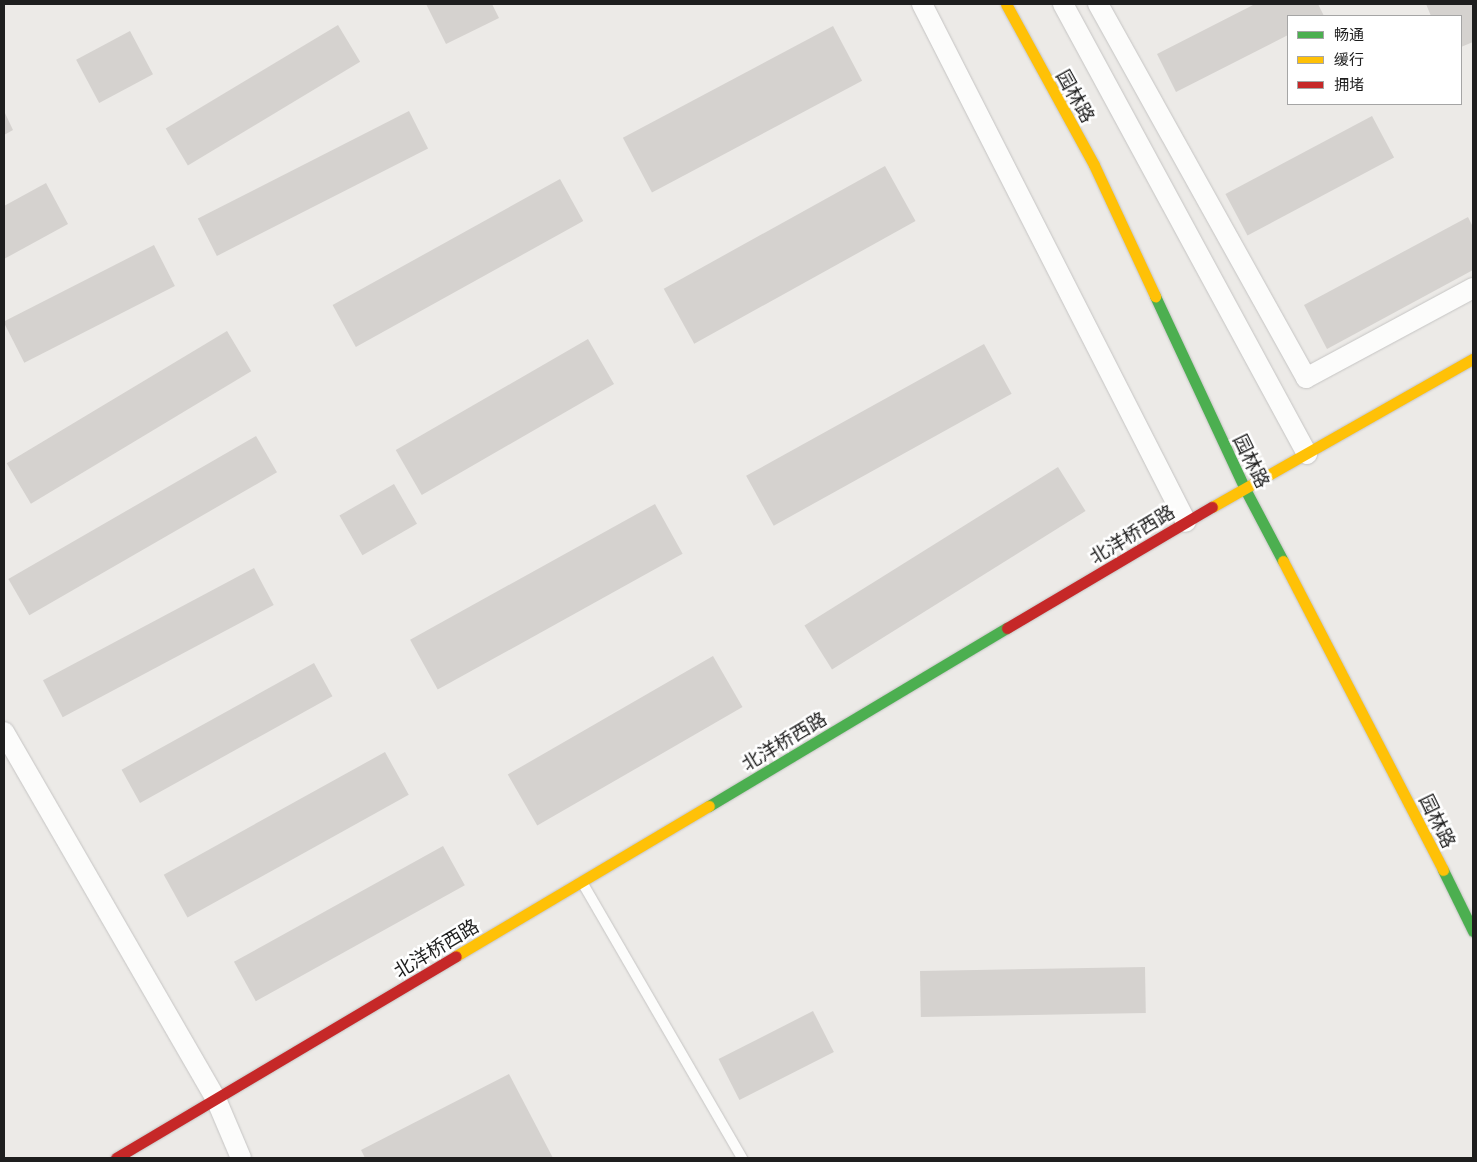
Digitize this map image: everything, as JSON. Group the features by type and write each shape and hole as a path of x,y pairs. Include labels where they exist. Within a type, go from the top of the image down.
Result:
{"main road":[{"name":"园林路","path":"1006,4 1094,165 1245,489 1397,776 1473,931"},
{"name":"北洋桥西路","path":"116,1158 1186,522 1473,359"}],"street":[{"path":"922,4 1186,522"},
{"path":"1063,4 1306,454"},
{"path":"1098,4 1306,378 1473,288"},
{"path":"4,732 216,1099 241,1158"}],"lane":[{"path":"582,881 742,1158"}],"building":[{"path":"426,4 492,4 499,18 446,44"},
{"path":"1255,4 1318,4 1324,15 1287,15 1287,36 1176,92 1157,54"},
{"path":"1426,4 1473,4 1473,42 1462,47 1462,15 1431,15"},
{"path":"338,25 360,62 188,165 166,129"},
{"path":"833,26 862,81 652,192 623,138"},
{"path":"130,31 153,74 99,103 76,60"},
{"path":"4,111 13,130 4,135"},
{"path":"409,111 428,148 217,256 198,219"},
{"path":"1372,116 1394,157 1247,235 1225,194"},
{"path":"885,166 916,221 694,344 664,289"},
{"path":"560,179 583,221 356,347 333,305"},
{"path":"46,183 68,224 4,259 4,206"},
{"path":"1468,217 1473,227 1473,270 1327,349 1304,305"},
{"path":"154,245 175,286 24,363 4,321"},
{"path":"227,331 251,371 31,504 7,463"},
{"path":"588,339 614,384 422,495 396,450"},
{"path":"984,344 1012,394 774,526 746,476"},
{"path":"256,436 277,472 29,615 8,579"},
{"path":"1058,467 1086,511 832,670 804,625"},
{"path":"394,484 417,524 362,555 339,516"},
{"path":"655,504 683,554 438,690 410,640"},
{"path":"254,568 274,605 63,717 43,680"},
{"path":"713,656 742,707 537,826 508,774"},
{"path":"314,663 332,696 140,803 122,770"},
{"path":"385,752 409,795 187,918 164,875"},
{"path":"443,846 465,885 256,1001 234,962"},
{"path":"1145,967 1146,1013 921,1017 920,971"},
{"path":"813,1011 834,1052 739,1100 719,1059"},
{"path":"509,1074 553,1158 365,1158 361,1150"}],"traffic: fast":[{"path":"1155,296 1245,489 1283,561"},
{"path":"709,806 1007,628"},
{"path":"1443,870 1473,931"}],"traffic: slow":[{"path":"1006,4 1094,165 1155,296"},
{"path":"1212,507 1473,359"},
{"path":"1283,561 1443,870"},
{"path":"456,956 709,806"}],"traffic: jam":[{"path":"1007,628 1212,507"},
{"path":"116,1158 456,956"}]}
